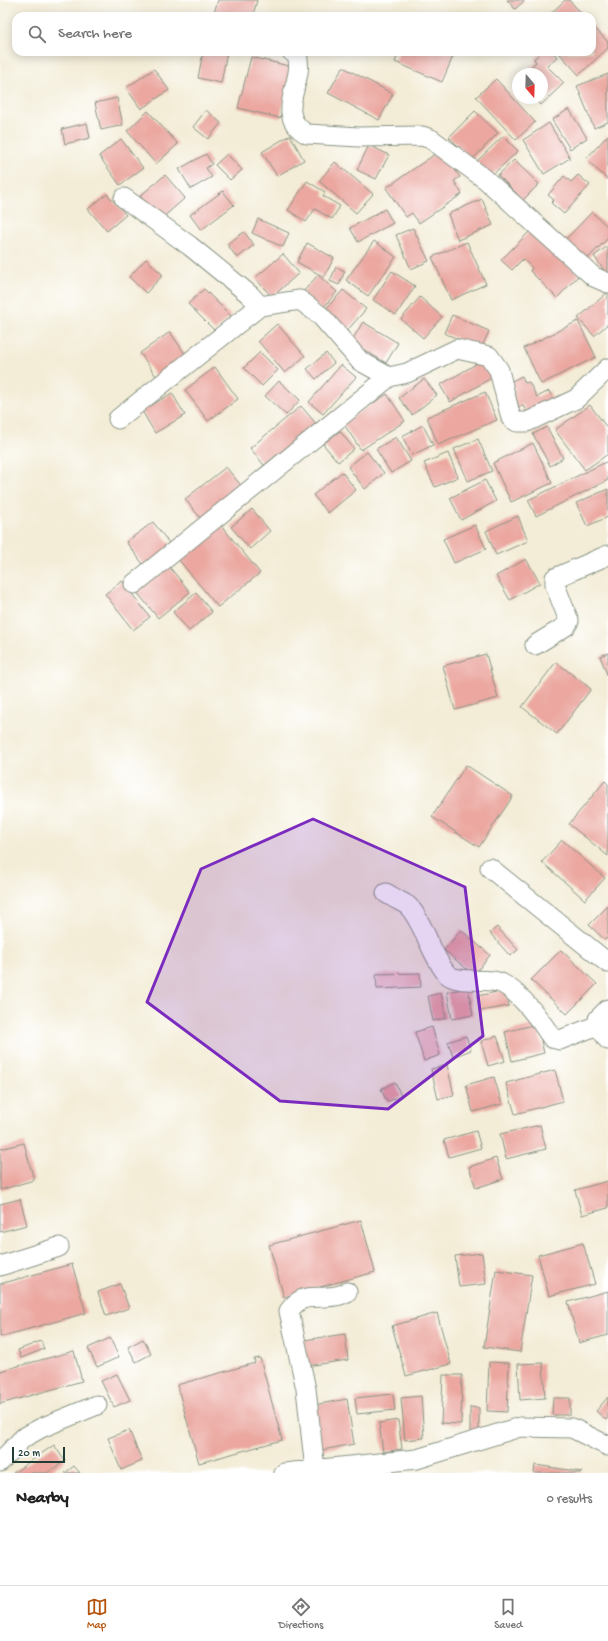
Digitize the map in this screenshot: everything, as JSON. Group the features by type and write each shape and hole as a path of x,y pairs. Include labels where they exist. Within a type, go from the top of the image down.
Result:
{"street":[{"path":"297,56 300,63 290,105 292,120 300,130 307,134 359,137 417,136 431,139 485,179 594,277 608,283"},
{"path":"124,198 190,246 250,295 260,306"},
{"path":"118,419 260,306 300,300 321,316 360,361 388,377"},
{"path":"134,584 388,377 408,373 457,349 489,356 499,370 511,418 517,422 527,422 576,398 608,368"},
{"path":"535,645 566,626 569,621 555,585 555,578 608,555"},
{"path":"490,868 608,963"},
{"path":"386,893 408,906 416,917 437,960 447,974 453,978 481,980 502,984 520,998 552,1038 560,1040 603,1033 598,1019 608,1009"},
{"path":"0,1266 59,1247"},
{"path":"315,1470 306,1389 290,1311 295,1302 307,1297 335,1296 347,1292"},
{"path":"0,1462 23,1438 41,1428 97,1405"},
{"path":"284,1473 417,1459 520,1426 572,1428 608,1446"}],"highlighted area":[{"path":"313,819 465,887 483,1036 388,1109 280,1101 147,1002 201,869"}],"building":[{"path":"218,0 257,0 254,12 214,12"},
{"path":"507,0 525,0 515,9"},
{"path":"565,0 569,0 580,12 552,12"},
{"path":"596,29 608,42 608,48 579,75 562,56 596,56"},
{"path":"202,56 226,56 221,83 198,78"},
{"path":"397,56 453,56 442,82 395,62"},
{"path":"537,56 557,57 547,66 564,83 548,98 548,68 530,68 536,62 534,59"},
{"path":"251,57 293,67 280,118 238,108"},
{"path":"343,67 393,94 379,120 328,93"},
{"path":"154,69 169,90 141,109 126,88"},
{"path":"608,74 608,122 594,128 577,86"},
{"path":"496,79 512,97 512,104 519,104 535,122 516,140 476,97"},
{"path":"117,98 123,125 101,130 95,103"},
{"path":"569,109 587,138 570,149 552,120"},
{"path":"206,110 221,123 208,139 193,127"},
{"path":"148,111 178,144 156,164 127,131"},
{"path":"475,111 498,133 472,160 449,137"},
{"path":"87,123 90,138 65,144 62,129"},
{"path":"549,123 570,158 544,174 523,140"},
{"path":"290,135 304,160 277,176 262,152"},
{"path":"608,135 608,180 586,159"},
{"path":"503,136 518,151 490,177 476,162"},
{"path":"121,139 143,168 120,185 99,156"},
{"path":"369,145 389,155 376,179 357,170"},
{"path":"441,150 460,177 454,181 462,194 419,223 412,213 406,217 386,188"},
{"path":"206,154 212,164 206,168 212,177 191,189 179,169"},
{"path":"227,154 242,170 230,180 215,165"},
{"path":"514,160 539,184 523,200 498,175"},
{"path":"335,162 373,194 356,213 319,181"},
{"path":"165,175 185,198 161,219 140,196"},
{"path":"578,175 590,185 564,214 551,203 554,200 548,195 564,176 571,182"},
{"path":"307,181 325,192 323,196 340,206 332,219 315,209 306,222 288,210"},
{"path":"223,191 234,205 201,230 190,215"},
{"path":"107,194 126,215 107,231 88,209"},
{"path":"482,199 493,225 458,240 448,214"},
{"path":"385,209 393,223 358,242 350,228"},
{"path":"592,212 608,227 608,238 585,261 564,241"},
{"path":"258,219 289,233 283,247 252,233"},
{"path":"413,228 429,261 411,269 396,235"},
{"path":"531,230 579,275 557,298 530,271 532,268 523,259 512,270 501,260"},
{"path":"244,232 254,245 237,258 227,244"},
{"path":"374,241 396,257 368,296 346,280"},
{"path":"467,242 486,284 451,300 432,257"},
{"path":"307,243 334,258 324,277 297,262"},
{"path":"608,246 608,276 594,256"},
{"path":"283,254 299,273 272,297 255,278"},
{"path":"146,259 163,275 146,293 129,277"},
{"path":"336,267 345,271 339,285 330,281"},
{"path":"392,271 415,286 396,315 373,300"},
{"path":"318,275 337,292 321,310 302,293"},
{"path":"204,289 231,316 215,331 188,304"},
{"path":"343,290 366,309 346,332 323,312"},
{"path":"608,292 608,324 594,336 578,318"},
{"path":"420,297 442,317 423,338 401,319"},
{"path":"452,315 489,331 481,349 444,333"},
{"path":"578,321 596,357 541,384 524,348"},
{"path":"363,322 398,343 386,363 351,342"},
{"path":"277,324 305,356 285,373 258,341"},
{"path":"170,332 186,355 156,376 140,353"},
{"path":"260,352 278,370 262,386 244,368"},
{"path":"326,353 334,363 316,379 307,369"},
{"path":"483,360 493,377 450,402 440,385"},
{"path":"341,365 356,377 323,414 309,402"},
{"path":"215,367 238,399 208,421 185,390"},
{"path":"522,376 525,383 529,382 537,397 549,391 555,404 528,417 523,405 514,409 508,396 515,392 510,382"},
{"path":"424,379 437,395 412,415 399,398"},
{"path":"279,381 300,400 286,415 265,396"},
{"path":"485,392 497,420 438,445 427,417"},
{"path":"172,393 185,415 155,433 142,411"},
{"path":"387,394 405,421 361,450 343,423"},
{"path":"590,405 608,429 608,454 585,470 555,430"},
{"path":"301,406 319,427 268,470 250,448"},
{"path":"423,425 433,445 412,455 402,436"},
{"path":"547,427 563,458 550,466 533,434"},
{"path":"340,431 354,449 338,462 323,444"},
{"path":"396,437 411,461 391,473 376,449"},
{"path":"478,439 492,471 468,481 454,449"},
{"path":"533,443 552,483 511,502 493,463"},
{"path":"367,452 384,473 365,489 348,467"},
{"path":"448,453 458,477 435,487 424,463"},
{"path":"608,461 608,480 536,516 528,500"},
{"path":"226,467 243,488 202,520 185,499"},
{"path":"342,472 356,490 328,513 313,495"},
{"path":"485,480 496,501 461,520 450,498"},
{"path":"608,489 608,517 587,526 576,503"},
{"path":"252,509 270,531 250,549 231,527"},
{"path":"518,516 528,541 496,555 486,531"},
{"path":"153,522 173,548 146,568 126,542"},
{"path":"220,524 260,573 218,607 178,559"},
{"path":"475,525 486,549 454,563 443,539"},
{"path":"526,559 540,583 510,600 496,576"},
{"path":"167,564 190,592 158,618 135,590"},
{"path":"122,581 150,617 133,630 105,594"},
{"path":"196,593 212,612 189,631 173,612"},
{"path":"608,653 608,677 600,656"},
{"path":"486,654 498,698 455,710 443,666"},
{"path":"556,662 591,689 557,734 522,707"},
{"path":"466,765 513,796 479,847 432,817"},
{"path":"605,781 608,784 608,856 569,824"},
{"path":"562,840 605,878 585,900 542,862"},
{"path":"608,906 608,937 605,940 589,925"},
{"path":"497,927 518,950 510,956 490,933"},
{"path":"461,930 490,955 474,975 444,950"},
{"path":"561,950 597,984 567,1014 531,980"},
{"path":"420,973 421,987 377,989 376,974"},
{"path":"468,988 473,1015 452,1019 447,992"},
{"path":"506,990 509,1006 480,1011 477,996"},
{"path":"441,993 446,1018 433,1021 428,996"},
{"path":"537,1024 544,1053 512,1061 505,1032"},
{"path":"432,1027 440,1055 424,1061 415,1032"},
{"path":"466,1036 471,1050 453,1057 448,1042"},
{"path":"497,1036 505,1061 488,1066 481,1041"},
{"path":"447,1065 454,1095 438,1099 431,1069"},
{"path":"555,1070 563,1101 515,1114 506,1083"},
{"path":"494,1077 502,1104 473,1112 466,1085"},
{"path":"395,1082 401,1096 387,1102 381,1089"},
{"path":"540,1125 546,1149 506,1159 500,1134"},
{"path":"476,1131 481,1148 449,1157 444,1140"},
{"path":"24,1143 34,1180 0,1190 0,1149"},
{"path":"496,1158 503,1179 476,1188 469,1167"},
{"path":"608,1181 608,1208 582,1215 575,1190"},
{"path":"20,1199 27,1225 0,1232 0,1204"},
{"path":"361,1220 375,1272 284,1297 269,1245"},
{"path":"583,1243 595,1284 549,1296 538,1255"},
{"path":"482,1253 486,1284 459,1287 455,1256"},
{"path":"72,1264 86,1313 0,1337 0,1284"},
{"path":"496,1270 532,1275 520,1352 484,1347"},
{"path":"120,1284 129,1308 106,1316 98,1292"},
{"path":"608,1291 608,1335 579,1343 568,1302"},
{"path":"437,1313 451,1364 406,1376 392,1326"},
{"path":"345,1334 348,1360 307,1366 304,1340"},
{"path":"110,1338 119,1357 97,1367 88,1348"},
{"path":"143,1339 151,1354 136,1362 128,1347"},
{"path":"41,1341 44,1349 21,1358 18,1350"},
{"path":"74,1351 82,1381 0,1404 0,1371"},
{"path":"260,1358 282,1440 199,1463 177,1385 255,1363 254,1359"},
{"path":"489,1362 509,1363 507,1412 487,1411"},
{"path":"543,1363 545,1398 520,1400 518,1364"},
{"path":"117,1374 130,1400 114,1407 101,1381"},
{"path":"443,1375 462,1375 461,1424 441,1423"},
{"path":"393,1394 395,1410 357,1414 355,1398"},
{"path":"421,1396 424,1438 405,1440 401,1398"},
{"path":"608,1397 608,1418 606,1420 596,1411"},
{"path":"553,1398 570,1398 570,1415 552,1415"},
{"path":"347,1399 354,1444 322,1450 314,1405"},
{"path":"470,1407 479,1408 479,1433 470,1433"},
{"path":"398,1420 402,1449 383,1452 379,1423"},
{"path":"129,1430 142,1461 121,1470 108,1438"},
{"path":"54,1445 65,1461 47,1473 13,1473"},
{"path":"535,1465 582,1472 582,1473 534,1473"},
{"path":"74,1466 80,1473 65,1473"}]}
